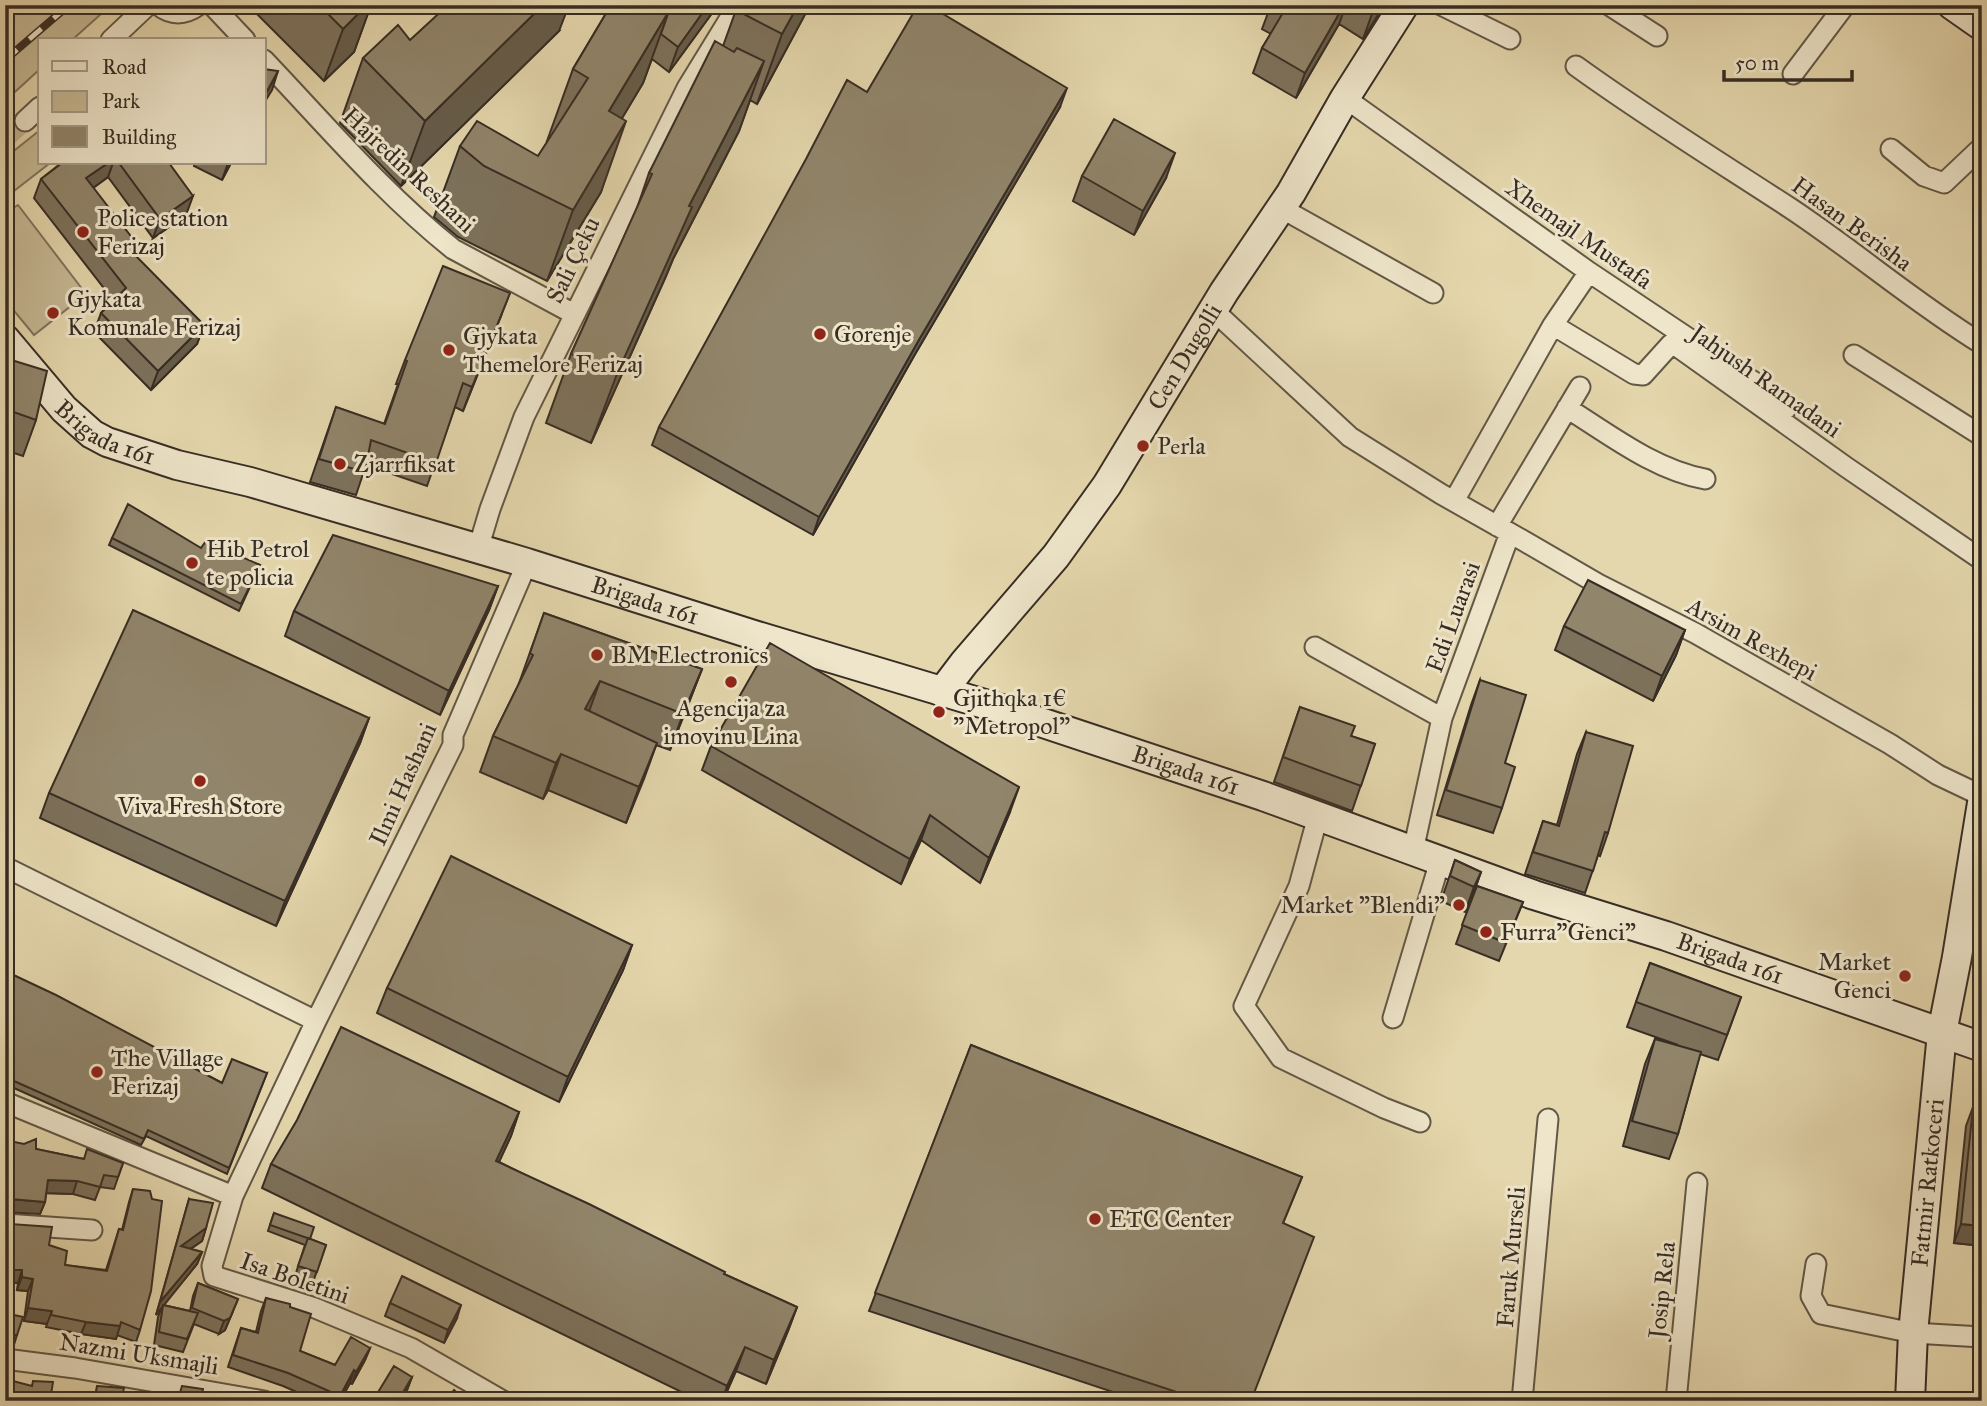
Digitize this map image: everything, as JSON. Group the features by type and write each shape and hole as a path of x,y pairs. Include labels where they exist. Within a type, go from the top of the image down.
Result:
{"street":[{"path":"113,38 148,5"},
{"path":"158,5 170,13 180,14 199,5"},
{"path":"212,5 243,38"},
{"name":"Sali Çeku","path":"478,549 524,417 687,88 738,5"},
{"name":"Cen Dugolli","path":"942,692 1056,556 1107,485 1213,310 1282,208 1345,98 1404,5"},
{"path":"1441,5 1510,39"},
{"path":"1609,5 1657,36"},
{"path":"1793,74 1845,5"},
{"path":"1951,5 1982,26"},
{"name":"Hajredin Reshani","path":"266,62 363,165 453,249 574,314"},
{"name":"Hasan Berisha","path":"1576,66 1620,99 1791,209 1937,316 1982,344"},
{"name":"Xhemajl Mustafa","path":"1345,98 1589,272 1741,372 1786,409"},
{"path":"25,121 38,109"},
{"path":"1891,149 1924,176 1944,183 1982,147"},
{"path":"1282,208 1433,293"},
{"path":"1454,502 1553,324 1589,272"},
{"name":"Arsim Rexhepi","path":"1213,310 1350,437 1454,502 1598,584 1695,633 1890,744 1938,775 1982,796"},
{"name":"Jahjush Ramadani","path":"1553,324 1634,374 1643,375 1671,344 1675,345 1846,467 1982,559"},
{"name":"Brigada 161","path":"5,339 64,409 92,434 107,442 177,465 250,482 527,563 998,708 1134,752 1534,895 1666,936 1982,1047"},
{"path":"1854,355 1982,436"},
{"path":"1504,530 1580,387"},
{"path":"1567,408 1680,474 1705,479"},
{"name":"Edi Luarasi","path":"1413,851 1442,718 1504,530"},
{"name":"Ilmi Hashani","path":"233,1196 316,1021 453,745 453,735 527,563"},
{"name":"Edi Luarasi","path":"1315,647 1442,718"},
{"name":"Fatmir Ratkoceri","path":"1910,1401 1913,1333 1942,1033 1962,932 1982,803"},
{"path":"1318,816 1299,886 1244,1006 1280,1058 1384,1108 1420,1122"},
{"path":"1393,1018 1440,861"},
{"path":"5,867 316,1021"},
{"path":"5,1102 233,1196"},
{"name":"Faruk Murseli","path":"1522,1401 1548,1119"},
{"name":"Josip Rela","path":"1676,1401 1697,1183"},
{"name":"Isa Boletini","path":"233,1196 212,1266 214,1276 315,1308 411,1348 503,1401"},
{"path":"5,1224 92,1230"},
{"path":"1816,1264 1811,1296 1821,1314 1913,1333 1982,1337"},
{"name":"Nazmi Uksmajli","path":"5,1359 75,1368 264,1401"}],"green space":[{"path":"17,5 111,5 74,38 38,38 38,71 5,101 5,11"},
{"path":"38,132 38,164 49,164 5,198 5,158"},
{"path":"18,205 86,294 34,335 5,300 5,213"}],"building":[{"path":"319,5 367,5 343,29"},
{"path":"448,5 543,5 425,121 363,58 398,25 410,40"},
{"path":"611,5 659,5 669,11 609,111 626,121 573,210 484,166 460,146 477,121 538,156 588,78 573,69"},
{"path":"659,5 708,5 678,47 661,34 669,11"},
{"path":"739,5 798,5 782,34 736,10"},
{"path":"918,5 928,5 1067,88 920,338 819,517 659,427 847,80 867,92"},
{"path":"1273,5 1344,5 1305,73 1262,48 1284,11"},
{"path":"1358,5 1377,5 1372,14"},
{"path":"715,41 734,52 737,48 764,61 689,206 692,207 617,374 571,354 652,174 649,173"},
{"path":"266,69 278,71 266,93"},
{"path":"1114,119 1175,153 1143,211 1082,176"},
{"path":"61,164 107,164 86,178 140,248 133,253 204,325 158,371 101,313 126,288 41,179"},
{"path":"120,164 170,164 193,196 160,219"},
{"path":"443,266 510,293 472,387 463,383 436,463 371,440 365,472 319,459 336,407 385,424 407,361 405,360"},
{"path":"5,358 47,371 36,420 5,409"},
{"name":"Hib Petrol te policia","path":"128,504 201,548 206,541 260,565 241,604 112,538"},
{"path":"333,535 498,586 449,691 294,611"},
{"path":"1588,580 1685,630 1662,676 1564,626"},
{"name":"Viva Fresh Store","path":"133,610 369,718 285,901 49,793"},
{"path":"544,613 702,669 683,714 600,681 585,709 657,743 639,787 561,754 556,763 493,736 533,655 530,653"},
{"path":"770,643 1019,787 989,858 930,815 910,859 711,746"},
{"path":"1480,680 1526,695 1505,763 1515,767 1502,808 1446,790"},
{"path":"1300,707 1355,726 1351,736 1375,744 1361,786 1283,757"},
{"path":"1586,732 1633,746 1608,833 1605,832 1593,871 1533,852 1543,821 1559,826"},
{"path":"5,733 11,735 5,749"},
{"path":"451,856 632,945 568,1077 387,988"},
{"path":"1455,860 1481,872 1474,887 1450,876"},
{"path":"1477,886 1523,902 1506,943 1462,925"},
{"path":"1650,963 1741,997 1727,1035 1636,1002"},
{"name":"The Village Ferizaj","path":"5,971 222,1083 232,1059 267,1073 229,1168 148,1130 144,1139 5,1077"},
{"path":"341,1027 519,1112 496,1161 589,1204 725,1272 724,1274 797,1307 774,1360 745,1347 727,1386 271,1164 297,1120"},
{"path":"1655,1039 1701,1052 1678,1134 1632,1121"},
{"name":"ETC Center","path":"971,1045 1302,1177 1283,1223 1314,1237 1251,1401 1204,1401 875,1293"},
{"path":"1973,1107 1982,1108 1982,1226 1961,1224"},
{"path":"36,1139 36,1149 84,1159 87,1149 123,1163 118,1177 104,1175 100,1187 77,1181 48,1180 45,1202 5,1200 5,1140 24,1144"},
{"path":"133,1189 150,1191 152,1199 162,1201 151,1291 140,1330 121,1322 120,1326 86,1322 51,1315 52,1311 28,1308 33,1279 22,1277 22,1270 5,1270 5,1246 6,1241 11,1242 11,1224 52,1227 49,1245 67,1251 65,1265 107,1271 119,1229 123,1230"},
{"path":"189,1199 213,1203 206,1228 181,1246 202,1252 160,1302"},
{"path":"274,1213 314,1227 310,1239 270,1225"},
{"path":"308,1238 326,1245 317,1272 298,1266"},
{"path":"402,1276 461,1305 448,1330 390,1303"},
{"path":"198,1283 238,1299 230,1318 224,1321 192,1308"},
{"path":"266,1298 290,1304 290,1307 311,1314 300,1351 335,1365 351,1337 370,1348 340,1396 288,1373 233,1355 241,1328 258,1333"},
{"path":"163,1305 198,1313 187,1339 159,1332"},
{"path":"5,1313 23,1317 17,1335 5,1335"},
{"path":"394,1366 412,1377 398,1401 388,1401 377,1394"},
{"path":"5,1379 32,1386 33,1381 53,1382 50,1401 5,1401"},
{"path":"97,1386 124,1388 121,1401 94,1401"},
{"path":"182,1386 203,1389 202,1394 236,1401 149,1401 150,1392 179,1396"},
{"path":"454,1390 466,1401 446,1401"}],"tunnel":[{"path":"5,139 25,121"}],"railway":[{"path":"5,60 69,5"}],"place":[{"name":"Police station Ferizaj","path":"83,232"},
{"name":"Gjykata Komunale Ferizaj","path":"53,313"},
{"name":"Gorenje","path":"820,334"},
{"name":"Gjykata Themelore Ferizaj","path":"449,350"},
{"name":"Perla","path":"1143,446"},
{"name":"Zjarrfiksat","path":"340,464"},
{"name":"Hib Petrol te policia","path":"192,563"},
{"name":"BM Electronics","path":"597,655"},
{"name":"Agencija za imovinu Lina","path":"731,682"},
{"name":"Gjithqka 1€ \"Metropol\"","path":"939,712"},
{"name":"Viva Fresh Store","path":"200,781"},
{"name":"Market \"Blendi\"","path":"1459,905"},
{"name":"Furra\"Genci\"","path":"1486,932"},
{"name":"Market Genci","path":"1905,976"},
{"name":"The Village Ferizaj","path":"97,1072"},
{"name":"ETC Center","path":"1095,1219"}]}
